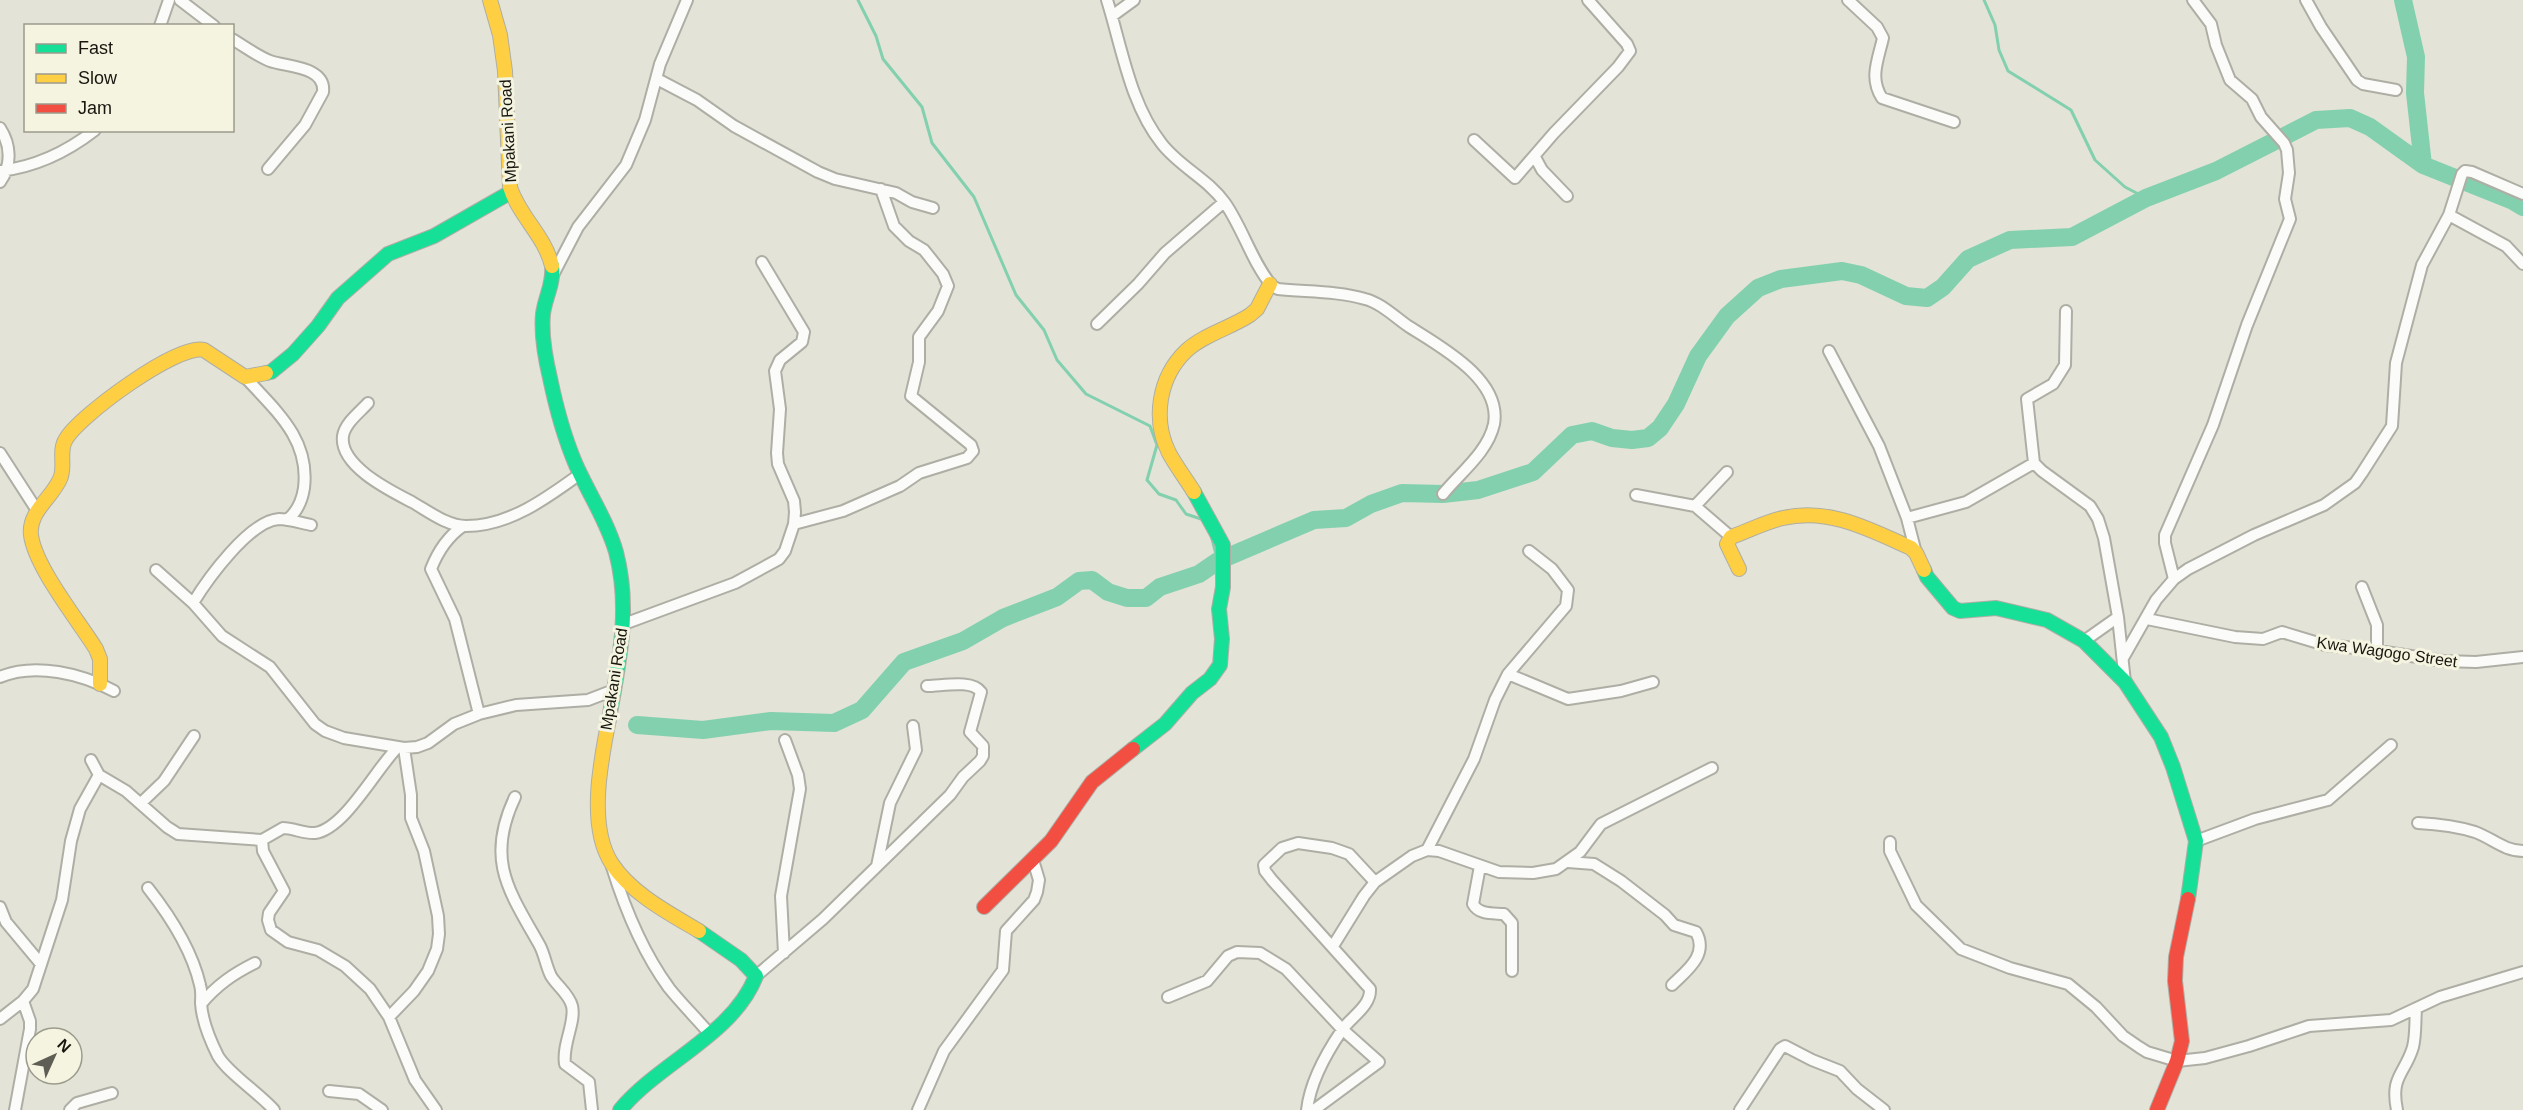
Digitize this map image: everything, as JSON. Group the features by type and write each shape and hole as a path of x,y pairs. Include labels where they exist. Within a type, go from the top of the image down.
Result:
{"street":[{"path":"161,24 169,0"},
{"path":"180,0 211,24"},
{"name":"Mpakani Road","path":"490,0 497,19 506,78 511,192 545,248 553,275 543,313 542,330 558,412 580,474 616,551 621,578 624,624 603,745 599,786 601,834 611,862 627,880 734,955 756,976"},
{"path":"553,275 578,227 626,165 645,120 670,37 687,0"},
{"path":"1107,0 1138,102 1152,131 1173,157 1212,189 1224,202 1270,284 1278,290 1355,297 1372,301 1450,353 1476,376 1489,394 1494,411 1491,436 1443,494"},
{"path":"1112,16 1134,0"},
{"path":"1474,140 1515,178 1536,157 1554,133 1618,67 1630,51 1627,44 1588,0"},
{"path":"1848,0 1877,27 1883,38 1874,76 1874,82 1882,98 1954,122"},
{"path":"2175,579 2165,535 2188,477 2210,433 2253,307 2290,219 2285,199 2289,172 2284,143 2261,117 2252,99 2230,80 2216,45 2211,24 2193,0"},
{"path":"2306,0 2321,27 2357,80 2363,84 2397,90"},
{"path":"234,40 269,61 310,71 319,77 324,86 305,125 268,169"},
{"path":"657,79 697,100 734,126 818,172 835,179 896,193 919,205 933,208"},
{"path":"0,128 5,136 9,152 0,182"},
{"path":"4,170 55,156 92,132"},
{"path":"1536,157 1542,170 1567,196"},
{"path":"2123,658 2156,600 2175,579 2188,569 2254,535 2324,505 2355,483 2392,426 2396,363 2422,265 2449,215 2462,174 2465,171 2472,172 2523,194"},
{"path":"794,524 843,511 900,486 919,473 967,458 973,451 971,445 911,396 919,362 919,337 938,311 948,286 943,274 924,250 909,241 894,226 881,189"},
{"path":"245,377 271,372 293,354 339,298 388,254 434,236 511,192"},
{"path":"1097,324 1138,284 1165,253 1224,202"},
{"path":"2449,215 2506,246 2523,264"},
{"path":"624,624 714,592 767,566 779,559 785,551 794,524 794,501 781,474 777,453 780,409 775,371 780,360 801,342 804,332 762,262"},
{"path":"984,907 1033,860 1067,820 1092,782 1165,724 1192,693 1217,671 1222,651 1219,609 1224,569 1222,545 1211,520 1169,452 1162,434 1160,396 1167,377 1186,351 1250,315 1257,309 1270,284"},
{"path":"2066,311 2065,365 2053,384 2027,399 2034,463 2085,501 2098,519 2104,538 2118,617 2125,682"},
{"path":"100,684 100,660 96,649 35,549 30,536 31,525 62,473 62,446 65,438 74,428 128,385 181,353 197,349 207,352 231,370 245,377 284,420 300,444 305,480 302,497 295,514 287,520"},
{"path":"1829,351 1879,446 1907,518 1916,553 1927,577 1953,608 1960,611 1996,608 2013,611 2047,620 2084,641 2125,682 2161,737 2191,819 2196,842 2184,925 2176,957 2175,981 2180,1007 2182,1041 2177,1061 2157,1110"},
{"path":"368,403 346,427 343,436 344,445 351,459 362,471 386,488 442,519 463,526"},
{"path":"0,453 38,512"},
{"path":"1907,518 1966,502 2034,463"},
{"path":"1695,506 1727,472"},
{"path":"479,714 455,619 431,569 452,533 463,526 517,515 580,474"},
{"path":"1636,495 1695,506 1731,537"},
{"path":"1739,569 1727,544 1731,537 1783,518 1801,515 1822,515 1857,523 1911,548 1916,553"},
{"path":"193,603 219,564 258,527 278,519 311,525"},
{"path":"1427,850 1474,759 1494,700 1508,674 1566,606 1568,590 1551,569 1529,551"},
{"path":"156,570 193,603 222,636 270,667 284,681 307,716 325,731 358,741 401,747 428,742 454,724 479,714 516,705 588,700 614,690"},
{"path":"2362,587 2377,625 2377,651"},
{"path":"2084,641 2118,617"},
{"name":"Kwa Wagogo Street","path":"2147,619 2235,637 2263,639 2282,632 2325,645 2457,662 2523,657"},
{"path":"0,677 14,672 35,670 59,673 100,684 114,691"},
{"path":"1508,674 1568,699 1621,691 1653,682"},
{"path":"620,1110 637,1089 709,1033 740,1005 754,987 756,976 784,953 877,866 950,795 983,756 983,746 969,732 980,689 973,685 927,686"},
{"path":"877,866 890,803 916,750 914,726"},
{"path":"141,802 164,781 194,736"},
{"path":"784,953 781,896 800,789 798,775 785,740"},
{"path":"2196,842 2256,819 2328,800 2391,746"},
{"path":"91,760 99,775 141,802 167,827 178,834 262,840 283,828 310,832 326,829 349,809 389,756 401,747"},
{"path":"389,1017 422,980 437,950 439,934 438,916 424,850 411,818 411,795 401,747"},
{"path":"1333,946 1375,882 1412,856 1427,850 1439,851 1499,872 1533,873 1556,869 1580,852 1601,824 1712,768"},
{"path":"0,1019 23,1001 33,989 46,955 62,900 71,841 80,809 99,775"},
{"path":"515,797 504,819 501,858 503,873 542,948 553,980 572,1004 572,1016 563,1052 565,1064 589,1082 592,1110"},
{"path":"2418,823 2450,826 2474,832 2510,850 2523,851"},
{"path":"262,840 263,852 284,891 269,913 268,921 271,930 288,942 318,950 345,966 370,989 389,1017 415,1080 436,1110"},
{"path":"1890,842 1890,851 1916,905 1961,949 2010,968 2068,984 2096,1007 2123,1036 2147,1052 2177,1061 2205,1058 2309,1026 2348,1022 2382,1023 2440,997 2523,972"},
{"path":"1307,1110 1315,1082 1342,1029 1367,1002 1371,996 1370,989 1272,880 1265,871 1264,865 1282,848 1298,843 1332,848 1349,854 1375,882"},
{"path":"918,1110 944,1051 1003,970 1006,931 1034,900 1037,892 1039,880 1033,860"},
{"path":"611,862 624,903 650,958 669,988 709,1033"},
{"path":"1568,862 1594,864 1665,915 1674,925 1696,932 1700,941 1698,957 1672,985"},
{"path":"1480,866 1473,904 1476,909 1483,912 1504,914 1512,923 1512,971"},
{"path":"148,888 171,920 197,972 208,1034 218,1056 228,1069 257,1092 274,1110"},
{"path":"0,907 6,922 41,964"},
{"path":"1168,997 1207,981 1228,956 1237,952 1260,953 1286,969 1342,1029 1379,1062 1314,1110"},
{"path":"201,1004 216,987 235,972 255,963"},
{"path":"15,1110 30,1029 30,1021 23,1001"},
{"path":"2397,1110 2395,1088 2400,1072 2412,1051 2416,1009"},
{"path":"1740,1110 1780,1049 1785,1046 1840,1071 1857,1089 1884,1110"},
{"path":"329,1091 358,1094 382,1110"},
{"path":"70,1110 77,1103 112,1093"}],"waterway":[{"path":"858,0 876,36 883,59 922,107 932,143 974,197 1016,295 1044,330 1057,360 1086,394 1150,426 1157,445 1147,480 1159,494 1176,500 1186,514 1207,521"},
{"path":"1984,0 1995,25 1999,50 2008,71 2071,110 2095,160 2125,187 2146,198"},
{"path":"2403,0 2416,57 2415,93 2423,165"},
{"path":"637,725 703,730 771,721 834,723 862,710 904,662 963,641 1003,618 1057,597 1079,581 1092,580 1108,592 1127,598 1146,598 1160,587 1199,574 1218,561 1314,520 1346,518 1371,504 1402,493 1443,494 1478,490 1533,472 1572,435 1592,431 1612,438 1632,440 1648,438 1660,428 1676,404 1698,356 1727,316 1758,288 1781,279 1842,271 1861,275 1906,296 1927,298 1943,287 1968,259 2010,240 2072,237 2146,198 2216,171 2316,120 2350,118 2370,127 2423,165 2523,207"},
{"path":"1211,535 1217,558"}],"traffic: fast":[{"path":"266,373 271,372 293,354 318,326 338,298 388,254 434,236 511,192"},
{"path":"552,266 552,279 544,308 543,322 544,346 552,389 572,454 608,529 616,552 623,594 622,636 609,719"},
{"path":"1133,749 1165,724 1192,693 1210,679 1220,665 1222,639 1219,609 1223,587 1223,545 1194,492"},
{"path":"1924,570 1927,577 1953,608 1960,611 1996,608 2047,620 2084,641 2125,682 2161,737 2173,767 2196,841 2188,899"},
{"path":"620,1110 636,1093 731,1015 745,997 756,976 741,960 699,931"}],"traffic: slow":[{"path":"490,0 500,35 505,71 510,187 519,207 544,245 552,266"},
{"path":"1194,492 1169,453 1164,440 1160,413 1164,386 1177,361 1186,351 1200,340 1250,315 1257,309 1270,284"},
{"path":"100,684 100,659 96,649 40,562 31,535 33,519 62,474 63,449 66,439 89,414 130,383 152,369 191,351 204,350 245,377 266,373"},
{"path":"1739,569 1727,544 1731,537 1763,524 1800,515 1833,518 1881,534 1911,548 1924,570"},
{"path":"609,719 598,793 600,831 604,849 620,875 640,894 699,931"}],"traffic: jam":[{"path":"984,907 1051,841 1092,782 1133,749"},
{"path":"2157,1110 2177,1061 2182,1041 2175,981 2176,957 2188,899"}]}
